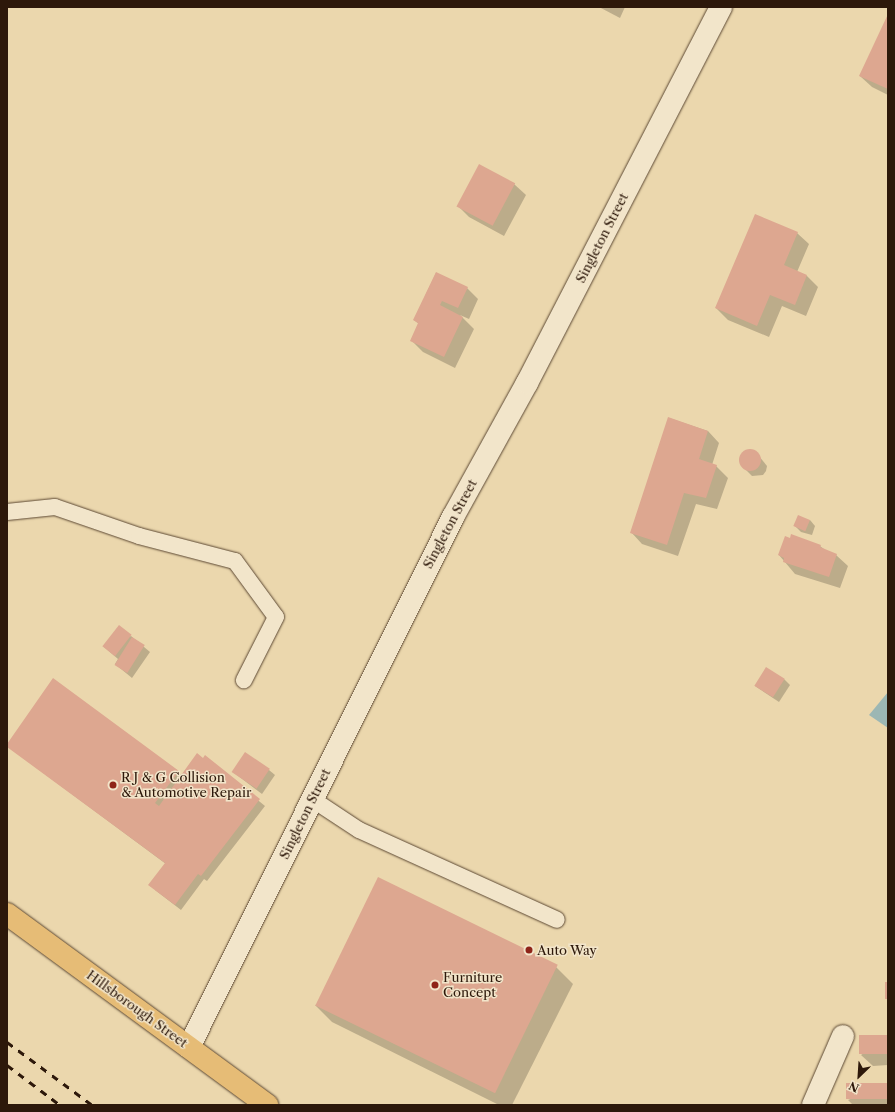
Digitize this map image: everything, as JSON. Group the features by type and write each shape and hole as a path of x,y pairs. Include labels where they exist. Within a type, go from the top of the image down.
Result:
{"main road":[{"name":"Hillsborough Street","path":"7,914 267,1105"}],"street":[{"name":"Singleton Street","path":"189,1047 453,517 527,383 721,7"},
{"path":"813,1105 843,1036"}],"lane":[{"path":"7,512 55,507 139,536 235,561 276,617 244,680"},
{"path":"312,799 359,830 557,920"}],"water":[{"path":"888,692 888,728 869,715"}],"building":[{"path":"888,14 888,89 859,76"},
{"path":"479,164 515,183 493,226 456,206"},
{"path":"755,214 798,232 784,265 807,275 795,305 770,295 757,326 715,308"},
{"path":"436,272 468,287 458,308 442,301 440,305 463,317 444,357 410,341 418,323 413,320"},
{"path":"668,417 708,431 699,459 717,465 706,498 684,493 667,545 630,533"},
{"path":"750,449 758,452 761,460 758,468 750,471 742,468 739,460 742,452"},
{"path":"798,515 810,520 805,531 793,526"},
{"path":"791,534 821,545 820,547 837,554 829,577 783,562 784,558 778,555 785,536 790,538"},
{"path":"119,625 132,635 115,656 102,646"},
{"path":"132,637 145,645 127,673 115,665"},
{"path":"766,667 785,679 773,697 754,686"},
{"name":"R J & G Collision & Automotive Repair","path":"53,678 179,771 155,803 159,806 197,753 203,758 205,755 260,799 201,876 198,874 175,905 148,885 165,863 7,747 7,744"},
{"path":"245,752 270,769 256,789 232,772"},
{"name":"Furniture Concept","path":"378,877 558,965 495,1093 315,1006"},
{"path":"885,982 888,982 888,999 885,999"},
{"path":"859,1035 888,1035 888,1054 859,1054"},
{"path":"846,1083 888,1083 888,1099 846,1099"}],"railway":[{"path":"7,1042 92,1105"},
{"path":"7,1065 60,1105"}],"place":[{"name":"R J & G Collision & Automotive Repair","path":"113,785"},
{"name":"Auto Way","path":"529,950"},
{"name":"Furniture Concept","path":"435,985"}]}
